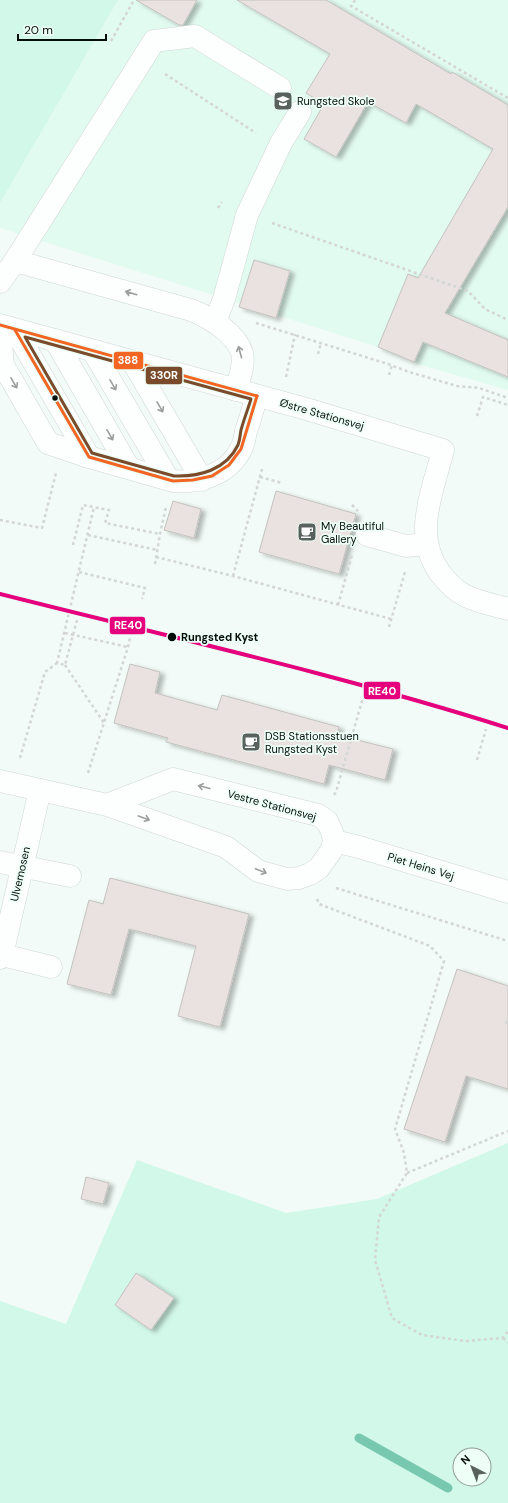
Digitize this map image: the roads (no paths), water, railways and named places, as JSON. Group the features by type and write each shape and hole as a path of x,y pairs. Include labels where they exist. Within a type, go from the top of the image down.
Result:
{"street":[{"path":"0,282 15,261 154,41 195,36 280,88"},
{"path":"215,322 224,299 247,215 279,146 300,112"},
{"path":"15,261 191,310 204,315 215,322 236,342 242,354 242,370 236,390"},
{"path":"5,329 3,365 48,443 89,457 170,480 187,482 202,480 217,474 231,464 241,449 256,396"},
{"path":"5,329 89,457"},
{"name":"Østre Stationsvej","path":"5,329 55,340 236,390 443,450 425,519 425,532 429,552 445,580 456,590 475,600 508,609"},
{"path":"55,340 129,468"},
{"path":"93,351 170,480"},
{"path":"133,362 202,480"},
{"path":"367,535 429,552"},
{"name":"Vestre Stationsvej","path":"107,805 173,779 318,816 326,821 332,832 334,841"},
{"path":"6,782 107,805 226,847 258,871 286,879 299,878 314,871 326,860 332,851 334,841"},
{"name":"Ulvemosen","path":"1,957 40,790"},
{"name":"Piet Heins Vej","path":"334,841 359,847 508,892"},
{"path":"0,862 70,876"},
{"path":"1,957 51,967"}],"waterway":[{"path":"359,1438 448,1488"}],"place":[{"name":"Rungsted Skole","path":"283,101"},
{"name":"My Beautiful Gallery","path":"307,532"},
{"name":"Rungsted Kyst","path":"172,637"},
{"name":"DSB Stationsstuen Rungsted Kyst","path":"251,742"}]}
